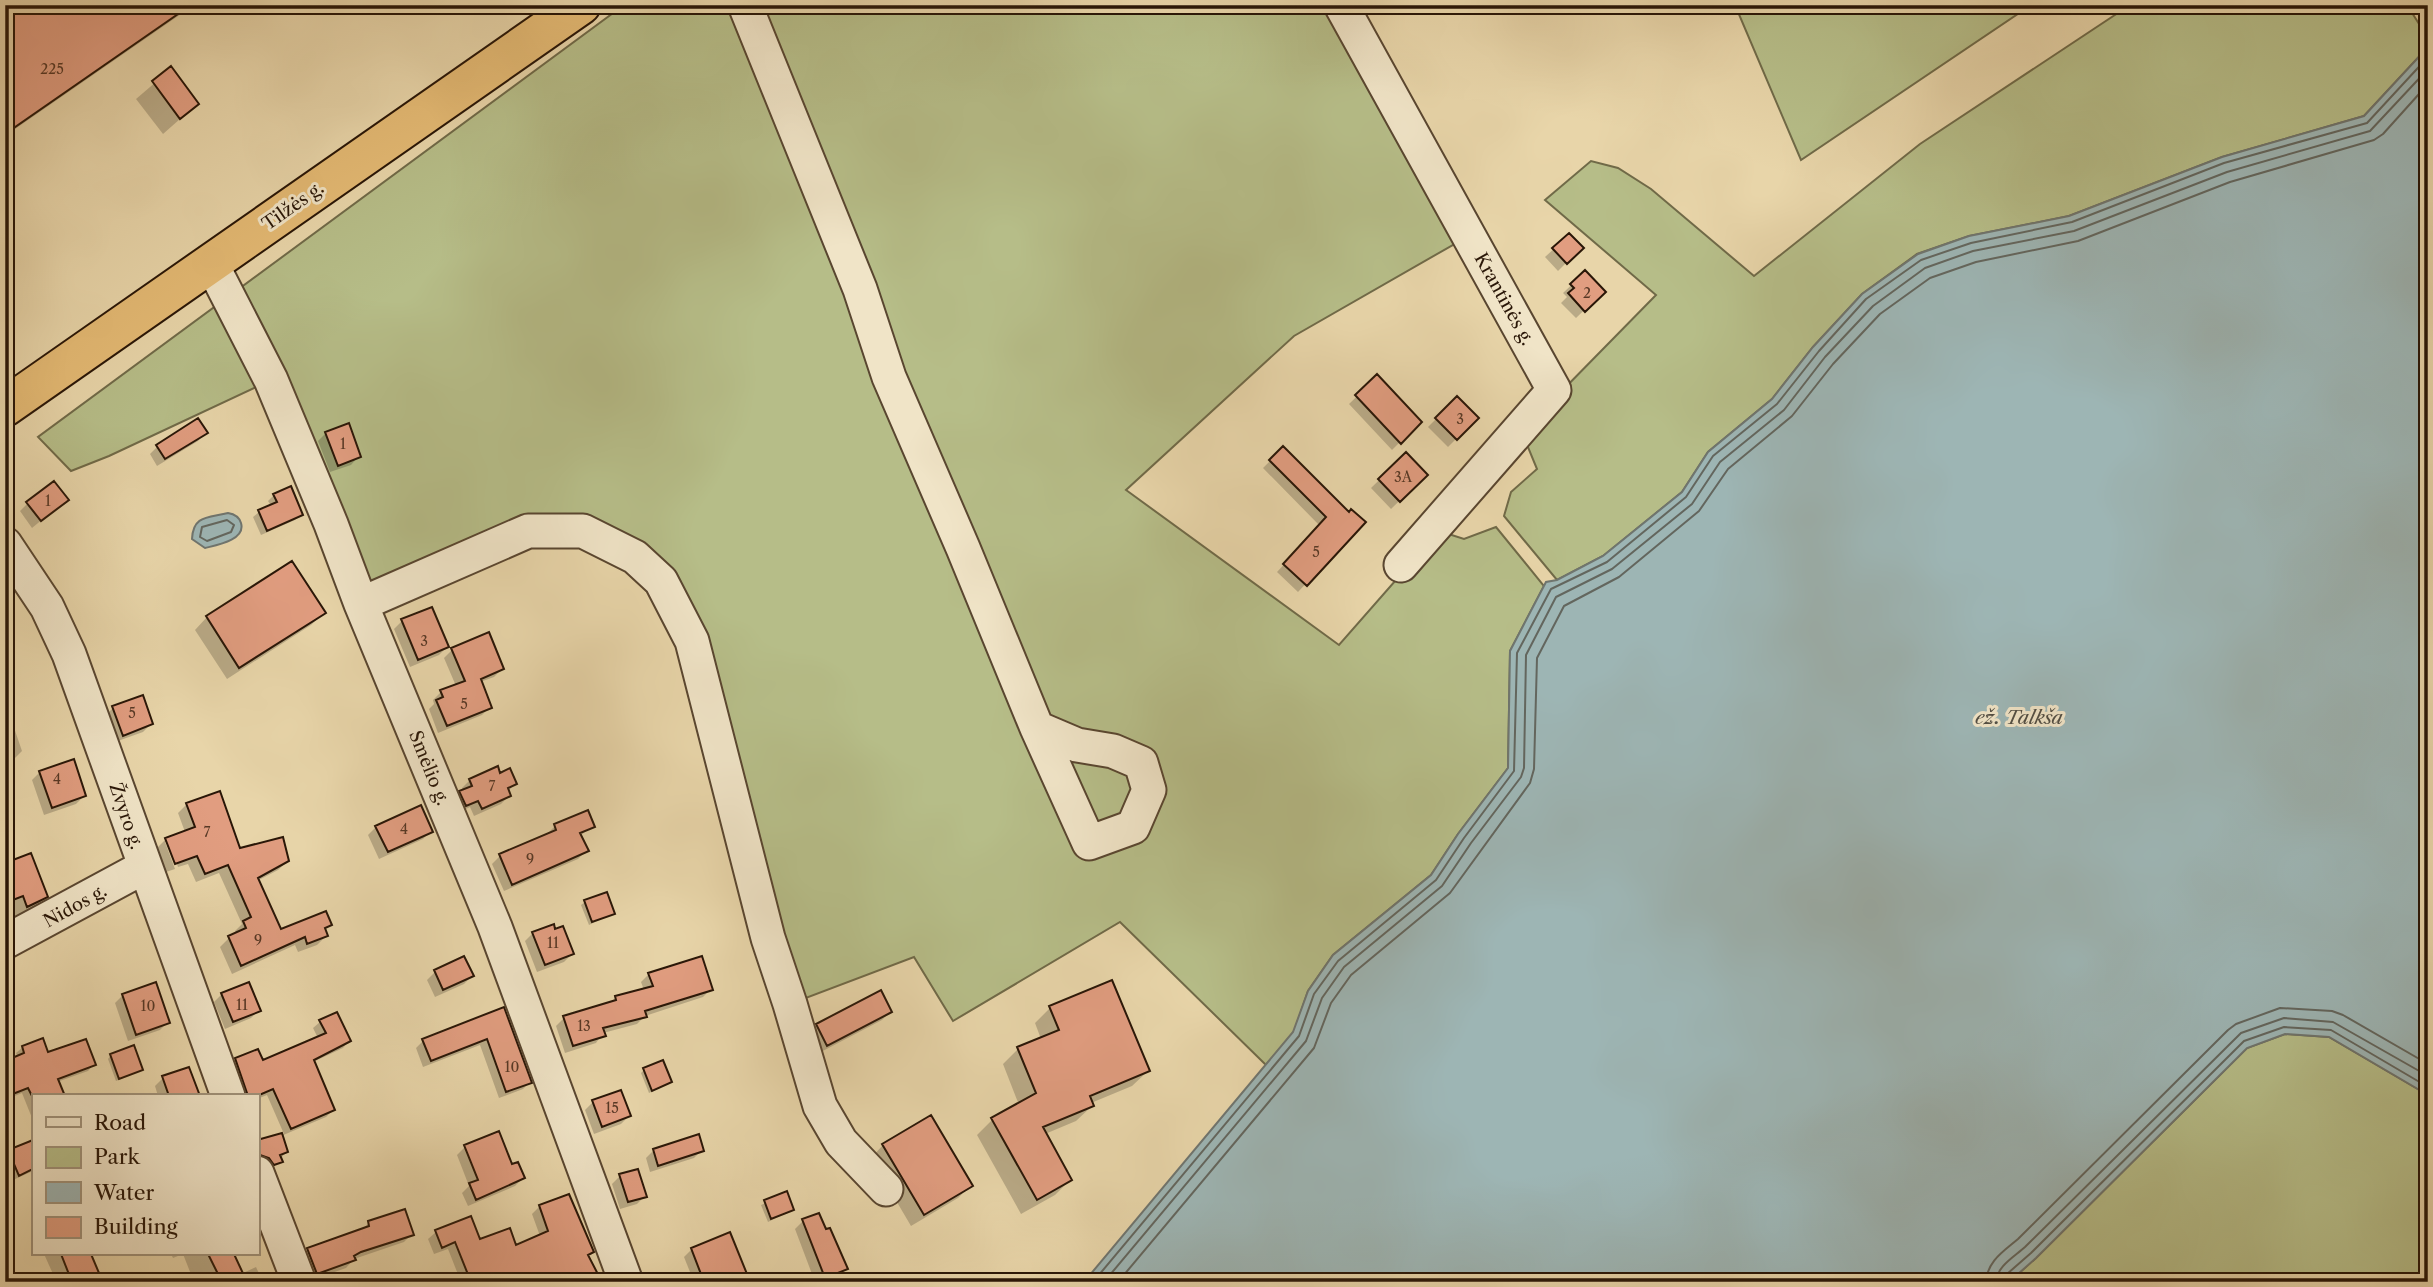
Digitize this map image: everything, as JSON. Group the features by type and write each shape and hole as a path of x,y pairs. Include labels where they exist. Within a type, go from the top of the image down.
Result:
{"highway":[{"name":"Tilžės g.","path":"5,407 581,5"}],"street":[{"path":"745,5 860,289 889,377 1037,728 1089,843 1133,827 1150,790 1141,763 1113,751 1077,745 1037,728"},
{"name":"Krantinės g.","path":"1340,5 1554,390 1401,565"},
{"name":"Smėlio g.","path":"211,263 271,380 495,927 626,1282"},
{"path":"361,604 528,531 583,531 635,557 661,581 692,641 768,938 820,1106 841,1142 886,1189"},
{"name":"Žvyro g.","path":"5,544 47,607 69,654 227,1094"},
{"name":"Nidos g.","path":"5,942 144,867"},
{"path":"259,1177 299,1282"}],"green space":[{"path":"624,5 1327,5 1458,242 1294,336 1126,490 1339,645 1439,531 1464,539 1496,527 1544,586 1510,651 1508,768 1431,875 1333,955 1308,991 1294,1032 1266,1065 1120,922 953,1021 914,957 790,1004 692,641 635,557 528,531 361,604 271,380 71,471 38,437"},
{"path":"1735,5 2031,5 1801,160"},
{"path":"2130,5 2407,5 2428,38 2428,47 2364,116 2222,157 2069,216 1969,236 1917,254 1862,294 1813,347 1772,399 1708,452 1682,492 1603,556 1557,580 1504,516 1511,492 1537,469 1523,435 1554,399 1656,295 1545,200 1591,161 1618,168 1651,189 1754,276 1920,144"},
{"path":"2285,1034 2329,1037 2428,1095 2428,1282 2009,1282 2247,1048"}],"water":[{"name":"ež. Talkša","path":"2428,47 2428,1095 2329,1037 2285,1034 2247,1048 2009,1282 1084,1282 1293,1032 1308,991 1333,955 1431,875 1508,768 1510,651 1546,582 1557,580 1603,556 1682,492 1708,452 1772,399 1813,347 1862,294 1918,254 1969,236 2069,216 2222,157 2364,116"},
{"path":"228,513 236,516 241,523 239,534 235,538 205,548 192,539 195,526 203,519"}],"building":[{"path":"5,5 191,5 5,134"},
{"path":"171,66 199,104 180,119 152,81"},
{"path":"1569,233 1584,248 1567,264 1552,248"},
{"path":"1585,270 1606,292 1585,312 1568,293 1574,288 1570,284"},
{"path":"1377,374 1422,422 1401,444 1355,395"},
{"path":"1457,396 1479,418 1457,440 1435,418"},
{"path":"198,418 208,433 165,459 156,445"},
{"path":"349,423 361,457 338,466 325,432"},
{"path":"1283,446 1349,512 1351,509 1366,522 1307,586 1283,564 1326,517 1269,460"},
{"path":"1406,452 1428,475 1400,502 1378,479"},
{"path":"54,481 69,500 41,521 26,502"},
{"path":"291,486 303,515 267,531 258,510 277,502 273,494"},
{"path":"292,561 326,613 239,668 206,616"},
{"path":"432,607 449,647 418,660 401,619"},
{"path":"489,632 504,669 481,679 492,708 447,726 436,700 443,697 440,690 465,681 451,648"},
{"path":"143,695 153,724 123,736 112,706"},
{"path":"74,759 86,796 52,808 39,771"},
{"path":"498,766 500,773 510,768 517,784 508,788 511,796 482,809 478,801 466,806 459,791 472,786 469,779"},
{"path":"220,791 240,848 283,837 289,861 258,878 281,929 326,911 332,925 325,928 328,936 307,944 305,937 241,966 228,936 246,928 243,921 251,917 228,865 205,874 197,856 175,864 165,838 195,827 186,803"},
{"path":"421,805 433,832 388,852 375,826"},
{"path":"588,810 595,827 580,833 589,851 512,885 499,854 556,830 554,824"},
{"path":"31,853 48,897 27,907 23,896 5,903 5,863"},
{"path":"607,892 615,914 592,922 584,900"},
{"path":"554,924 555,929 563,926 574,954 545,965 532,932"},
{"path":"464,956 474,976 443,990 434,970"},
{"path":"702,956 713,990 645,1011 647,1017 603,1028 606,1036 573,1046 563,1016 616,1000 615,996 653,986 648,973"},
{"path":"1112,980 1150,1071 1090,1096 1094,1106 1043,1127 1072,1180 1037,1200 991,1118 1036,1093 1017,1047 1059,1030 1049,1006"},
{"path":"156,982 170,1023 136,1035 122,994"},
{"path":"249,982 261,1011 233,1022 221,993"},
{"path":"881,990 892,1012 827,1046 816,1024"},
{"path":"504,1007 532,1083 506,1092 487,1039 431,1061 422,1039"},
{"path":"337,1012 351,1041 314,1060 335,1110 291,1129 273,1089 259,1095 247,1094 235,1058 258,1049 263,1060 326,1033 319,1020"},
{"path":"43,1038 48,1052 86,1039 96,1065 58,1079 64,1094 32,1096 28,1088 5,1097 5,1061 24,1053 22,1046"},
{"path":"134,1045 143,1070 119,1079 110,1054"},
{"path":"663,1060 672,1082 652,1091 643,1068"},
{"path":"189,1067 199,1094 168,1094 162,1076"},
{"path":"621,1090 631,1116 602,1127 592,1100"},
{"path":"931,1115 973,1186 924,1215 882,1144"},
{"path":"499,1131 512,1164 518,1162 525,1178 476,1200 469,1183 478,1180 464,1145"},
{"path":"282,1133 288,1152 280,1155 283,1162 274,1165 269,1158 259,1155 259,1139"},
{"path":"699,1134 704,1151 658,1166 653,1149"},
{"path":"32,1140 32,1170 19,1176 8,1150"},
{"path":"638,1169 647,1197 628,1202 619,1174"},
{"path":"787,1191 794,1210 771,1219 764,1200"},
{"path":"569,1194 594,1252 588,1255 602,1282 471,1282 455,1242 442,1248 435,1230 471,1216 480,1239 510,1228 516,1245 548,1231 539,1205"},
{"path":"405,1209 414,1235 361,1252 354,1256 356,1260 317,1274 307,1248 369,1226 368,1221"},
{"path":"819,1213 826,1229 830,1228 848,1269 825,1278 802,1219"},
{"path":"730,1232 747,1274 728,1282 704,1282 691,1248"},
{"path":"62,1256 92,1256 99,1273 72,1282"},
{"path":"209,1256 235,1256 247,1282 222,1282"}]}
